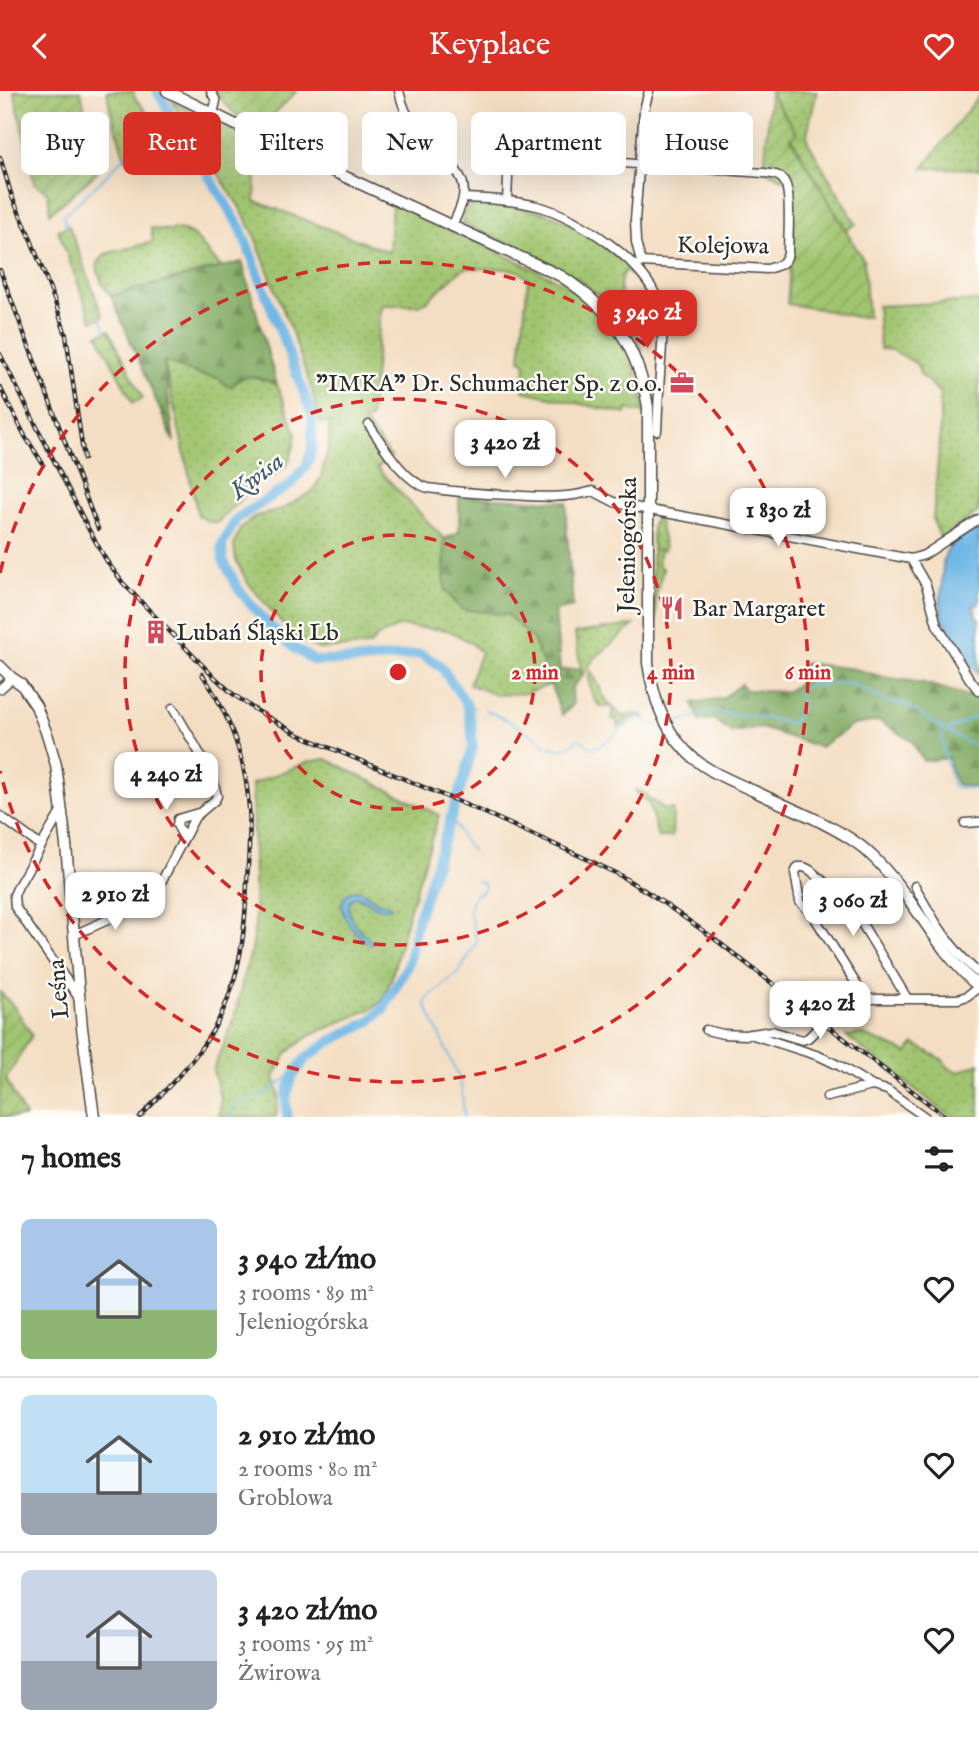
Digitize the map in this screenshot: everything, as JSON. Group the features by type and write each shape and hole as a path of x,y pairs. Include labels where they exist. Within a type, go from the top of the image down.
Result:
{"main road":[{"name":"Jeleniogórska","path":"167,91 208,112"},
{"name":"Jeleniogórska","path":"221,118 561,276 598,303 614,322 634,356 645,390 649,421 648,663 659,709 676,739 706,767 829,826 869,852 887,871 964,974 979,987"},
{"name":"Leśna","path":"0,666 21,684 31,699 48,737 56,765 94,1117"}],"street":[{"path":"210,112 216,101 212,91"},
{"path":"399,91 413,125 458,173 463,184 463,198 452,226"},
{"name":"Kolejowa","path":"646,112 648,94"},
{"name":"Kolejowa","path":"507,201 509,155 640,165 635,231 638,265 767,269 784,263 787,259 789,207 786,185 778,176 753,172"},
{"path":"463,198 538,206 587,228 638,265 655,292 661,311 663,329 657,431"},
{"path":"369,425 405,473 423,487 551,497 573,496 593,491 614,502 649,510 911,559 924,555 979,519"},
{"path":"911,559 926,585 937,625 979,691"},
{"path":"0,689 12,678"},
{"path":"74,935 145,903 154,896 195,817 217,796 208,772 173,708"},
{"path":"62,810 18,886 13,904 80,1000"},
{"path":"184,838 177,825 178,819 201,812"},
{"path":"0,816 41,846"},
{"path":"965,823 979,822"},
{"path":"865,998 813,915 800,902 795,873 798,867 810,870 850,904 907,998"},
{"path":"915,886 937,926 979,974"},
{"path":"706,1030 723,1034 772,1031 802,1040 814,1032 841,1000 958,999 979,987"},
{"path":"750,1034 819,1056 872,1086 887,1090 925,1117"},
{"path":"827,1097 872,1086"}],"green space":[{"path":"14,91 81,91 85,112 21,112 21,123"},
{"path":"107,91 134,91 134,97 147,112 123,112 123,152"},
{"path":"215,91 297,91 276,112 235,114"},
{"path":"769,91 817,91 807,134 808,142 856,224 846,230 791,137 797,133"},
{"path":"770,94 797,133 791,138 864,261 868,317 787,304 794,219 788,182 764,170"},
{"path":"979,96 979,169 923,168"},
{"path":"172,101 195,112 179,112"},
{"path":"221,124 235,131 235,175 256,175 255,201 389,252 392,202 562,282 601,312 624,344 641,384 644,413 627,409 626,414 523,391 526,364 520,359 528,278 518,271 465,268 419,305 381,307 370,419 363,420 391,457 377,468 444,539 445,589 461,608 508,615 535,641 551,684 527,693 496,695 469,684 481,652 448,630 399,626 379,636 369,646 319,649 292,635 248,583 236,561 234,545 240,529 254,517 282,509 312,492 321,477 329,445 329,422 320,423 294,338 253,232 219,175"},
{"path":"32,175 95,175 50,213 48,193 34,183"},
{"path":"477,204 542,212 585,232 614,252 638,275 651,297 658,328 655,327 642,288 625,270 621,280 621,300 643,350 640,351 610,308 583,283 534,255 464,224 465,211"},
{"path":"69,226 103,317 92,321 58,230"},
{"path":"151,228 180,230 190,234 220,265 111,296 101,281 97,264 105,254 153,242"},
{"path":"242,262 277,385 259,378 247,377 232,387 219,378 200,375 164,361 174,442 111,296"},
{"path":"979,301 979,511 941,539 933,520 940,434 940,393 920,374 915,363 892,350 880,349 877,306"},
{"path":"109,330 143,398 133,403 98,335"},
{"path":"164,361 200,375 219,378 232,386 236,381 247,377 259,378 277,385 296,433 288,464 275,474 263,477 217,523 198,515"},
{"path":"459,496 567,502 573,607 555,611 560,670 580,669 582,676 572,688 573,705 562,715 534,641 508,615 461,609 445,589 444,539 459,532"},
{"path":"658,517 665,548 663,551 659,549 659,566 663,569 656,596 656,628 653,631 652,524"},
{"path":"634,625 595,658 582,676 575,633"},
{"path":"804,663 855,669 923,683 979,699 979,788 956,784 949,758 923,761 912,741 879,721 853,725 820,747 761,728 731,732 713,719 700,721 693,703 723,698 741,684 746,690 785,692 800,683"},
{"path":"590,670 605,698 622,717 637,714 645,717 631,718 618,727 616,719 612,719 612,707 600,706 592,694"},
{"path":"326,759 439,815 391,980 382,1001 373,1008 311,1035 287,1053 274,1077 279,1093 276,1117 219,1117 221,1100 213,1070 234,1019 252,950 255,923 252,784 308,762"},
{"path":"636,790 646,794 665,810 673,809 672,837 658,837 649,804"},
{"path":"0,992 15,1008 32,1035 6,1079 25,1117 0,1117"},
{"path":"862,1034 908,1053 914,1044 959,1072 979,1063 979,1117 951,1117 846,1036"}],"water":[{"path":"979,531 979,604 974,604 975,614 979,619 979,675 948,629 940,605 943,566 948,548 969,533"},
{"path":"355,890 377,902 390,905 391,908 379,908 357,896 350,900 351,919 373,943 371,945 351,927 343,910 346,895"}],"waterway":[{"name":"Kwisa","path":"157,91 241,229 312,414 312,449 306,466 290,485 236,519 222,545 223,560 239,590 266,622 294,648 314,661 362,660 420,654 440,665 466,703 471,723 473,746 417,921 408,965 384,1008 370,1021 327,1043 305,1059 293,1076 286,1096 287,1117"},
{"path":"163,112 165,104"},
{"path":"67,227 63,216 123,158"},
{"path":"101,318 106,331"},
{"path":"678,722 710,711 792,723 802,706 798,692 811,684 854,685 890,703 903,703 942,728 944,753 953,787 979,789"},
{"name":"Kwisa","path":"467,706 474,708"},
{"path":"485,710 505,719 547,746 562,749 579,739 593,748 600,746 639,717 654,726 658,725"},
{"path":"948,730 979,715"},
{"path":"942,728 968,743 979,744"},
{"path":"451,817 464,841 473,851"},
{"path":"464,1117 459,1078 425,1003 459,972 477,942 470,906 485,886 477,881"},
{"path":"232,1117 232,1111 239,1103 264,1094 293,1076"},
{"path":"756,1117 765,1117"}],"railway":[{"path":"0,157 12,197 28,232 66,335 84,459"},
{"path":"0,270 98,529"},
{"path":"0,354 106,560 123,583 233,694 297,734 483,812 621,876 712,937 946,1117"},
{"path":"0,387 43,464"},
{"path":"140,1117 184,1070 204,1045 220,1017 233,985 243,935 250,836 247,790 240,755 228,721 202,674"}],"place":[{"name":"\"IMKA\" Dr. Schumacher Sp. z o.o.","path":"682,383"},
{"name":"Bar Margaret","path":"672,608"},
{"name":"Lubań Śląski Lb","path":"156,632"}]}
